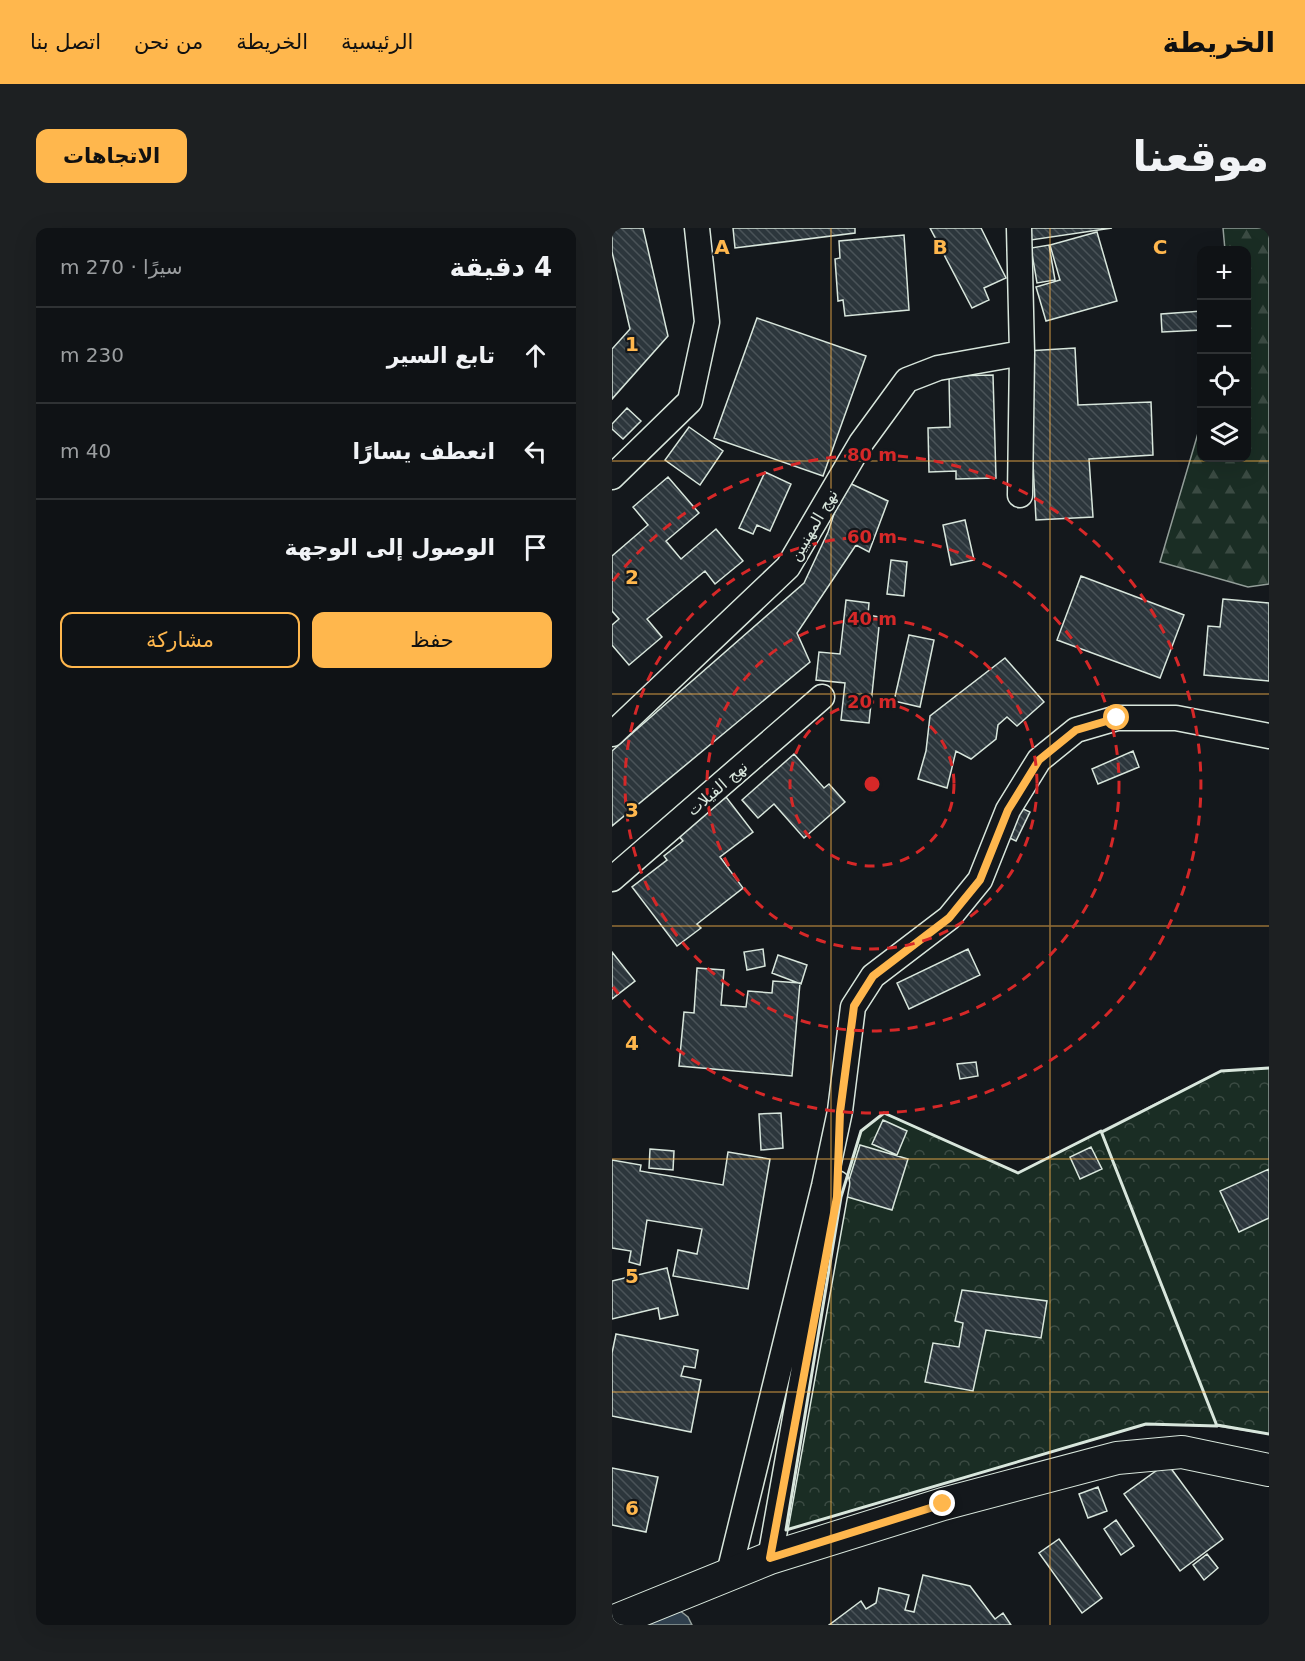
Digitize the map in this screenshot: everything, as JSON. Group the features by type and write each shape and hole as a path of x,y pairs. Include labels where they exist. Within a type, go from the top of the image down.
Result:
{"street":[{"path":"612,477 690,401 707,322 697,228"},
{"path":"1019,228 1022,353 1020,495"},
{"name":"نهج المهنيين","path":"612,734 788,567 861,443 907,380 938,368 1022,353"},
{"name":"نهج الفيلات","path":"612,879 822,697"},
{"path":"770,1558 837,1197 840,1112 854,1006 873,976 949,918 980,880 1008,810 1039,760 1076,730 1117,718 1176,718 1269,736"},
{"path":"728,1577 840,1112"},
{"path":"612,1623 626,1607 728,1577 770,1558 943,1504 1118,1458 1182,1452 1269,1470"}],"green space":[{"path":"1223,228 1269,228 1269,584 1248,587 1160,562 1197,437 1197,462 1251,462 1251,246 1225,246"},
{"path":"1269,1068 1269,1434 1217,1426 1146,1424 786,1530 841,1197 861,1131 884,1113 1018,1173 1221,1071"}],"water":[{"path":"679,1610 688,1617 692,1625 645,1625"}],"building":[{"path":"612,228 643,228 668,336 612,399 612,349 630,329 612,252"},
{"path":"733,228 855,228 855,233 735,248"},
{"path":"930,228 981,228 1006,278 984,288 989,300 972,308"},
{"path":"1029,228 1112,228 1031,240"},
{"path":"1097,232 1117,301 1046,321 1036,287 1060,280 1050,245"},
{"path":"904,235 909,310 845,316 843,300 838,301 835,259 840,258 839,241"},
{"path":"1049,245 1055,280 1037,283 1031,248"},
{"path":"1197,311 1197,330 1162,332 1161,314"},
{"path":"757,318 866,356 823,476 714,438"},
{"path":"1075,348 1078,405 1151,402 1153,455 1089,459 1093,517 1036,520 1027,351"},
{"path":"993,375 996,478 956,479 956,471 929,472 928,428 950,427 949,376"},
{"path":"627,408 641,421 623,439 612,429 612,424"},
{"path":"689,427 723,451 700,485 665,460"},
{"path":"765,472 791,484 770,531 757,525 753,534 739,528"},
{"path":"668,477 699,513 666,541 681,559 716,529 743,561 715,584 705,571 647,619 662,637 629,665 612,645 612,625 619,619 612,611 612,556 648,525 633,507"},
{"path":"845,481 888,501 869,552 856,545 797,633 810,662 612,826 612,751 804,583 828,532"},
{"path":"965,520 974,560 951,565 943,525"},
{"path":"891,560 907,562 904,596 887,594"},
{"path":"1081,576 1184,615 1160,678 1057,640"},
{"path":"1223,599 1269,603 1269,681 1204,675 1208,626 1220,627"},
{"path":"846,600 869,603 868,615 880,617 869,723 841,720 845,683 816,680 819,652 840,654"},
{"path":"909,635 934,640 920,707 894,701"},
{"path":"1005,658 1044,702 1017,726 1007,717 998,725 996,739 971,759 956,751 947,788 918,779 926,751 930,716"},
{"path":"1133,751 1139,767 1098,784 1092,769"},
{"path":"794,754 824,788 829,784 845,802 804,838 774,804 758,818 742,800"},
{"path":"726,797 753,832 720,857 743,888 697,924 701,928 677,946 632,887 667,860 664,856 683,841 677,834"},
{"path":"1017,806 1030,812 1016,841 1003,835"},
{"path":"763,949 765,966 747,970 744,952"},
{"path":"968,949 980,975 909,1009 897,983"},
{"path":"612,952 635,981 612,999"},
{"path":"778,955 807,965 801,984 772,973"},
{"path":"697,968 724,970 721,1005 746,1007 748,991 772,993 773,981 800,983 792,1076 679,1066 684,1012 694,1013"},
{"path":"976,1062 978,1076 960,1079 957,1064"},
{"path":"781,1113 783,1148 761,1150 759,1114"},
{"path":"883,1120 907,1131 897,1155 872,1144"},
{"path":"860,1145 908,1159 892,1210 844,1196"},
{"path":"1091,1147 1102,1169 1080,1179 1070,1157"},
{"path":"650,1149 674,1151 673,1170 649,1168"},
{"path":"728,1152 770,1159 748,1289 673,1276 678,1250 697,1254 702,1229 647,1220 640,1265 629,1262 631,1251 612,1248 612,1160 641,1165 640,1171 723,1185"},
{"path":"1269,1169 1269,1218 1239,1232 1220,1191"},
{"path":"667,1268 678,1315 660,1319 658,1308 612,1319 612,1281"},
{"path":"962,1290 1047,1301 1041,1338 986,1330 973,1391 925,1382 933,1343 959,1347 963,1323 955,1321"},
{"path":"616,1334 698,1350 695,1368 684,1366 681,1376 701,1380 691,1432 612,1416 612,1353"},
{"path":"1167,1463 1223,1539 1180,1571 1124,1494"},
{"path":"612,1468 658,1477 646,1532 612,1525"},
{"path":"1098,1487 1107,1511 1088,1518 1079,1494"},
{"path":"1116,1520 1134,1546 1121,1555 1104,1529"},
{"path":"1059,1539 1102,1598 1082,1613 1039,1553"},
{"path":"1207,1554 1218,1568 1204,1580 1193,1565"},
{"path":"923,1575 970,1586 995,1619 1003,1613 1011,1625 829,1625 861,1601 866,1609 876,1603 879,1588 909,1595 905,1610 914,1612"}],"wall":[{"path":"1102,1132 1221,1071 1269,1068"},
{"path":"884,1113 1018,1173 1101,1131 1217,1426 1146,1424 786,1530 841,1197 861,1131 884,1113"},
{"path":"1217,1425 1269,1434"}],"route":[{"path":"943,1504 770,1558 837,1197 840,1112 854,1006 873,976 949,918 980,880 1008,810 1039,760 1076,730 1117,718"}]}
